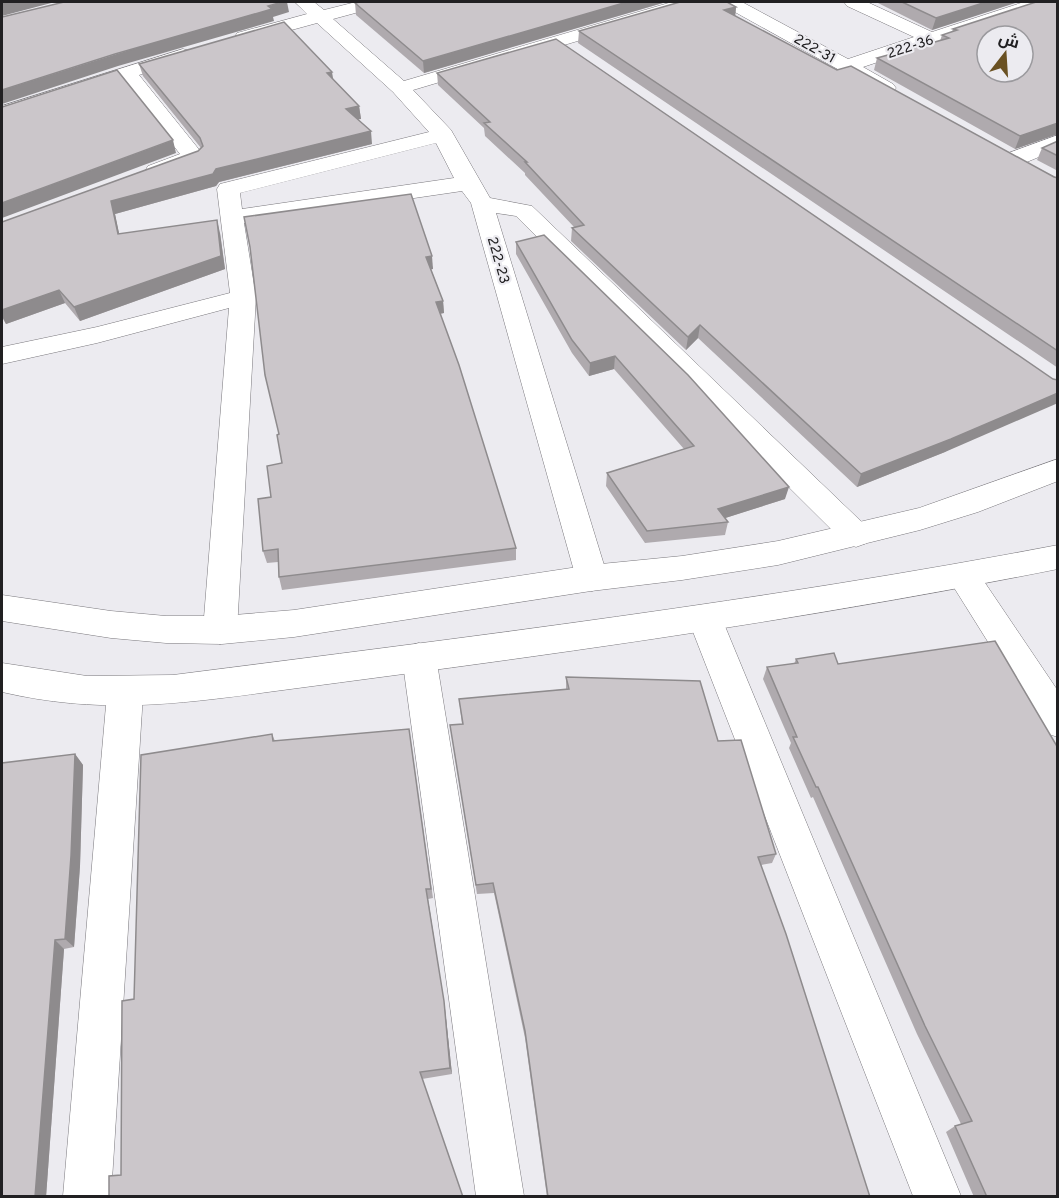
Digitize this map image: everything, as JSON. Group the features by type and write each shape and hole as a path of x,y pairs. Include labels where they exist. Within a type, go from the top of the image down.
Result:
{"street":[{"path":"228,42 312,8 375,2"},
{"path":"400,88 688,2"},
{"name":"222-31","path":"730,2 900,95"},
{"path":"853,2 933,39"},
{"name":"222-36","path":"847,66 1040,2"},
{"name":"222-23","path":"312,8 400,88 443,135 475,193 592,578"},
{"path":"557,40 577,54"},
{"path":"2,112 206,48"},
{"path":"126,72 213,169 232,218 243,297 220,630"},
{"path":"137,178 443,135"},
{"path":"993,148 1023,164 1058,141"},
{"path":"232,218 475,193 524,211 856,535"},
{"path":"2,354 97,335 243,297"},
{"path":"2,608 124,627 220,630 294,624 592,578 694,566 856,535 940,513 1017,487 1058,470"},
{"path":"2,678 44,688 83,692 125,693 173,690 705,620 963,577 1058,557"},
{"path":"963,577 1058,722"},
{"path":"705,620 938,1197"},
{"path":"419,657 500,1197"},
{"path":"87,1197 125,693"}],"building":[{"path":"64,2 282,2 268,6 272,9 115,54 2,90 2,17"},
{"path":"627,2 423,61 355,3"},
{"path":"680,2 727,2 736,7 724,10 837,70 851,66 1058,178 1058,351 579,31"},
{"path":"902,2 986,2 936,18"},
{"path":"1036,2 1058,2 1058,123 1020,136 877,58 949,38 942,35 957,30 953,29"},
{"path":"284,22 332,72 327,73 359,106 346,109 371,131 216,169 213,174 111,201 118,234 217,220 221,256 74,307 59,290 2,310 2,222 198,151 203,146 200,138 139,64"},
{"path":"556,39 1053,379 1058,380 1058,393 951,439 861,474 700,325 688,337 572,228 584,225 525,162 527,162 484,123 490,122 437,73"},
{"path":"117,70 173,140 2,203 2,107"},
{"path":"1058,141 1058,156 1042,148"},
{"path":"411,194 432,256 426,257 443,301 436,302 459,365 516,548 279,577 278,549 263,551 258,499 271,497 267,466 282,463 277,435 279,434 265,375 250,247 244,217"},
{"path":"544,235 688,375 789,487 718,509 728,522 647,531 607,473 694,446 615,356 590,363 572,340 516,242"},
{"path":"995,641 1058,748 1058,1197 987,1197 955,1126 972,1121 925,1026 818,787 793,737 797,737 767,667 798,663 796,659 834,653 838,664"},
{"path":"566,677 700,681 718,741 741,740 776,854 758,857 786,934 870,1197 548,1197 525,1031 493,883 476,885 450,725 463,724 459,699 569,689"},
{"path":"409,729 431,889 426,889 444,1001 450,1068 420,1072 463,1197 109,1197 109,1176 121,1175 122,1001 134,999 141,755 272,734 273,741"},
{"path":"75,754 65,939 55,940 35,1197 2,1197 2,763"}]}
